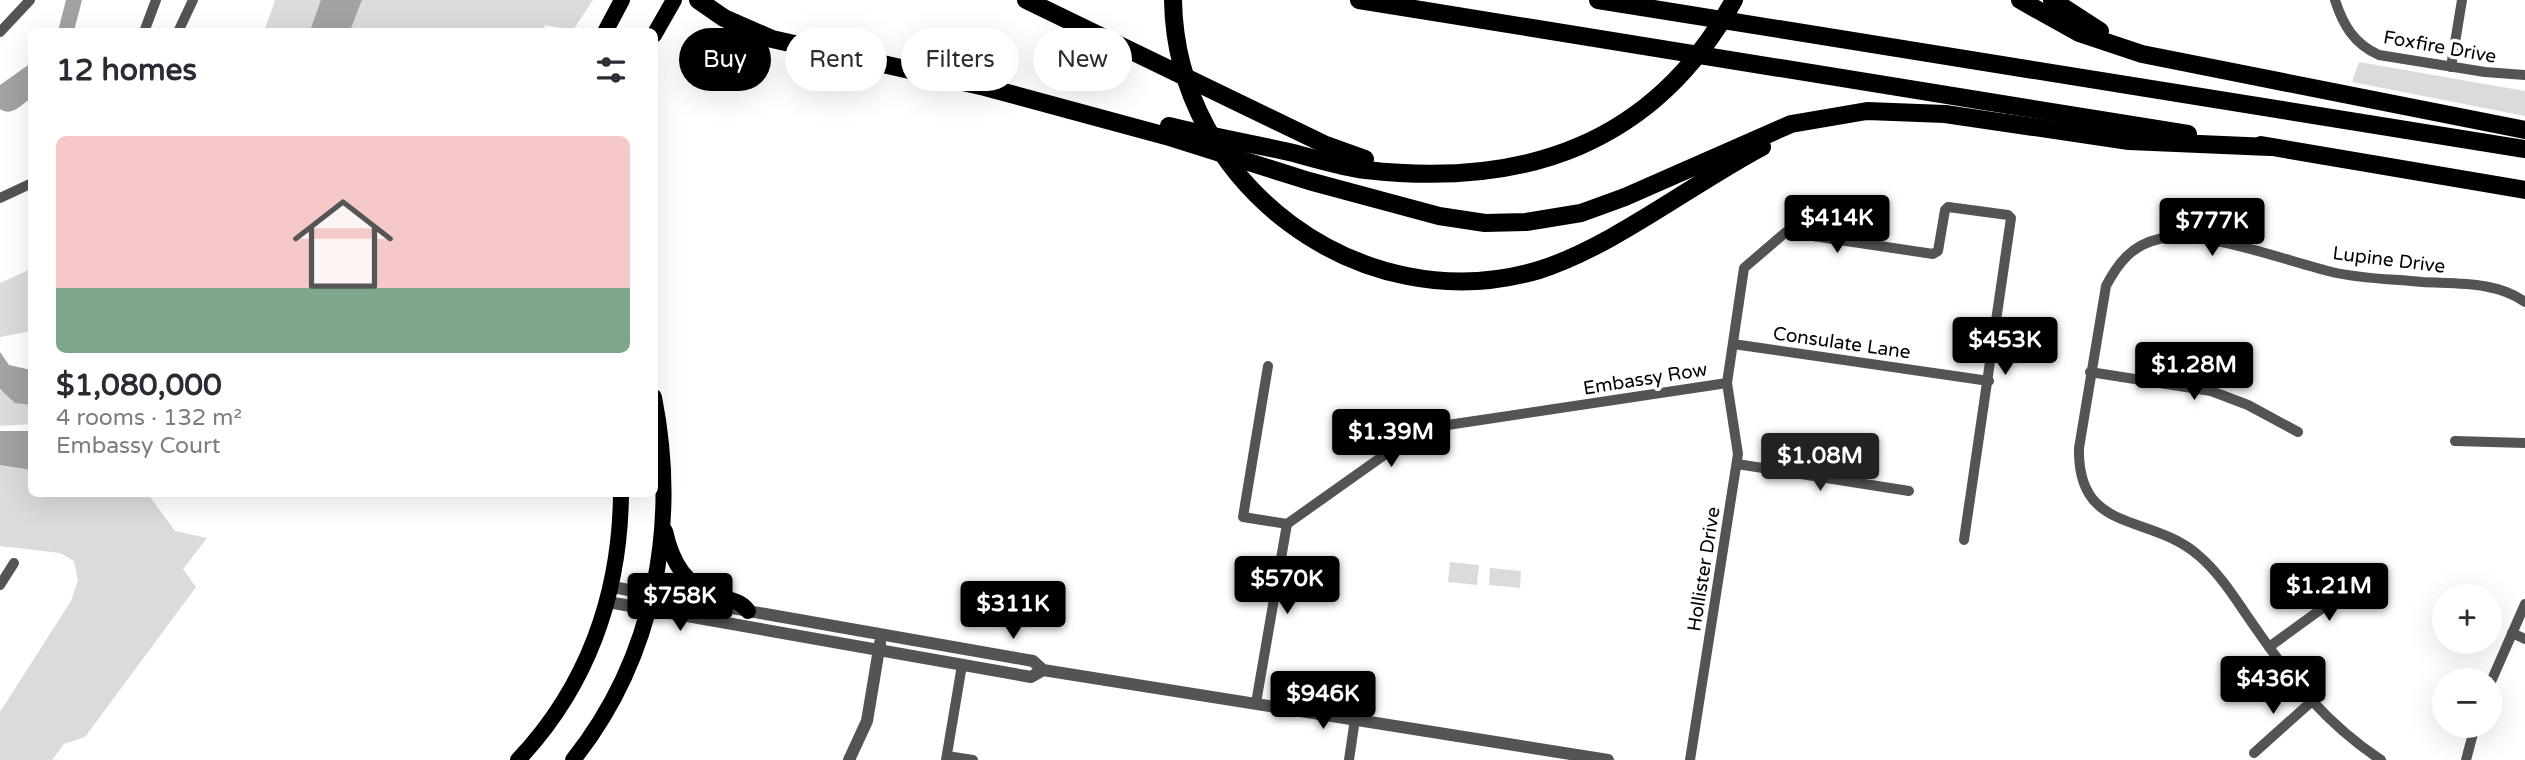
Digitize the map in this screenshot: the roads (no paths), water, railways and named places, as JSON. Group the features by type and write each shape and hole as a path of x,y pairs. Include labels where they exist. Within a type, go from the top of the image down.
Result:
{"highway":[{"path":"698,0 724,18 772,39 901,68"},
{"path":"1026,0 1326,145 1402,171"},
{"path":"1172,0 1178,51 1194,103 1213,142 1238,177 1278,216 1345,257 1391,273 1419,278 1496,279 1540,269 1583,251 1737,160 1811,121"},
{"path":"1359,0 2525,190"},
{"path":"1598,0 2525,149"},
{"path":"1013,91 1366,170 1462,175 1546,160 1618,125 1654,102 1711,39 1734,0"},
{"path":"2020,0 2050,19 2110,44 2525,130"},
{"path":"2052,0 2113,37 2179,60"},
{"path":"1000,91 1166,136 1309,181 1439,216 1485,223 1526,222 1581,213 1625,197 1791,124 1867,111 1909,110 2129,141 2270,147"}],"main road":[{"path":"607,28 622,0"},
{"path":"658,28 674,0"},
{"path":"573,760 615,695 637,649 651,603 664,523 664,460 658,422"},
{"path":"518,760 551,721 580,676 610,594 619,542 621,497"},
{"path":"664,523 673,558 684,576 701,590 739,603 748,611"}],"street":[{"path":"0,32 30,0"},
{"path":"146,28 156,0"},
{"path":"180,28 193,0"},
{"name":"Foxfire Drive","path":"2335,0 2347,30 2369,51 2379,55 2451,67 2525,75"},
{"path":"2451,67 2462,0"},
{"path":"0,198 28,185"},
{"name":"Embassy Row","path":"1287,524 1421,429 1727,383 1744,268 1786,232 1933,254 1938,251 1945,210 1948,207 2008,215 2011,218 1989,381"},
{"name":"Lupine Drive","path":"2269,647 2218,575 2197,554 2169,536 2117,519 2090,496 2079,463 2103,296 2114,269 2139,247 2168,238 2258,250 2347,275 2495,288 2525,302"},
{"name":"Consulate Lane","path":"1733,344 1989,381"},
{"path":"1256,703 1287,524 1243,517 1268,366"},
{"path":"2091,372 2211,391 2248,405 2298,432"},
{"path":"1964,540 1989,381"},
{"name":"Hollister Drive","path":"1690,760 1737,464 1738,453 1727,383"},
{"path":"2455,441 2525,443"},
{"path":"1737,464 1909,491"},
{"path":"0,585 14,563"},
{"path":"2371,573 2269,647 2311,702 2347,736 2381,760"},
{"path":"610,594 962,665 1031,677 1043,670"},
{"path":"651,603 748,611 1033,660 1043,670 1608,760"},
{"path":"2497,668 2525,604"},
{"path":"2512,634 2525,639"},
{"path":"849,760 867,721 882,635"},
{"path":"962,665 947,758 973,760"},
{"path":"2254,753 2311,702"},
{"path":"1349,760 1355,719"},
{"path":"2466,760 2472,738"}]}
